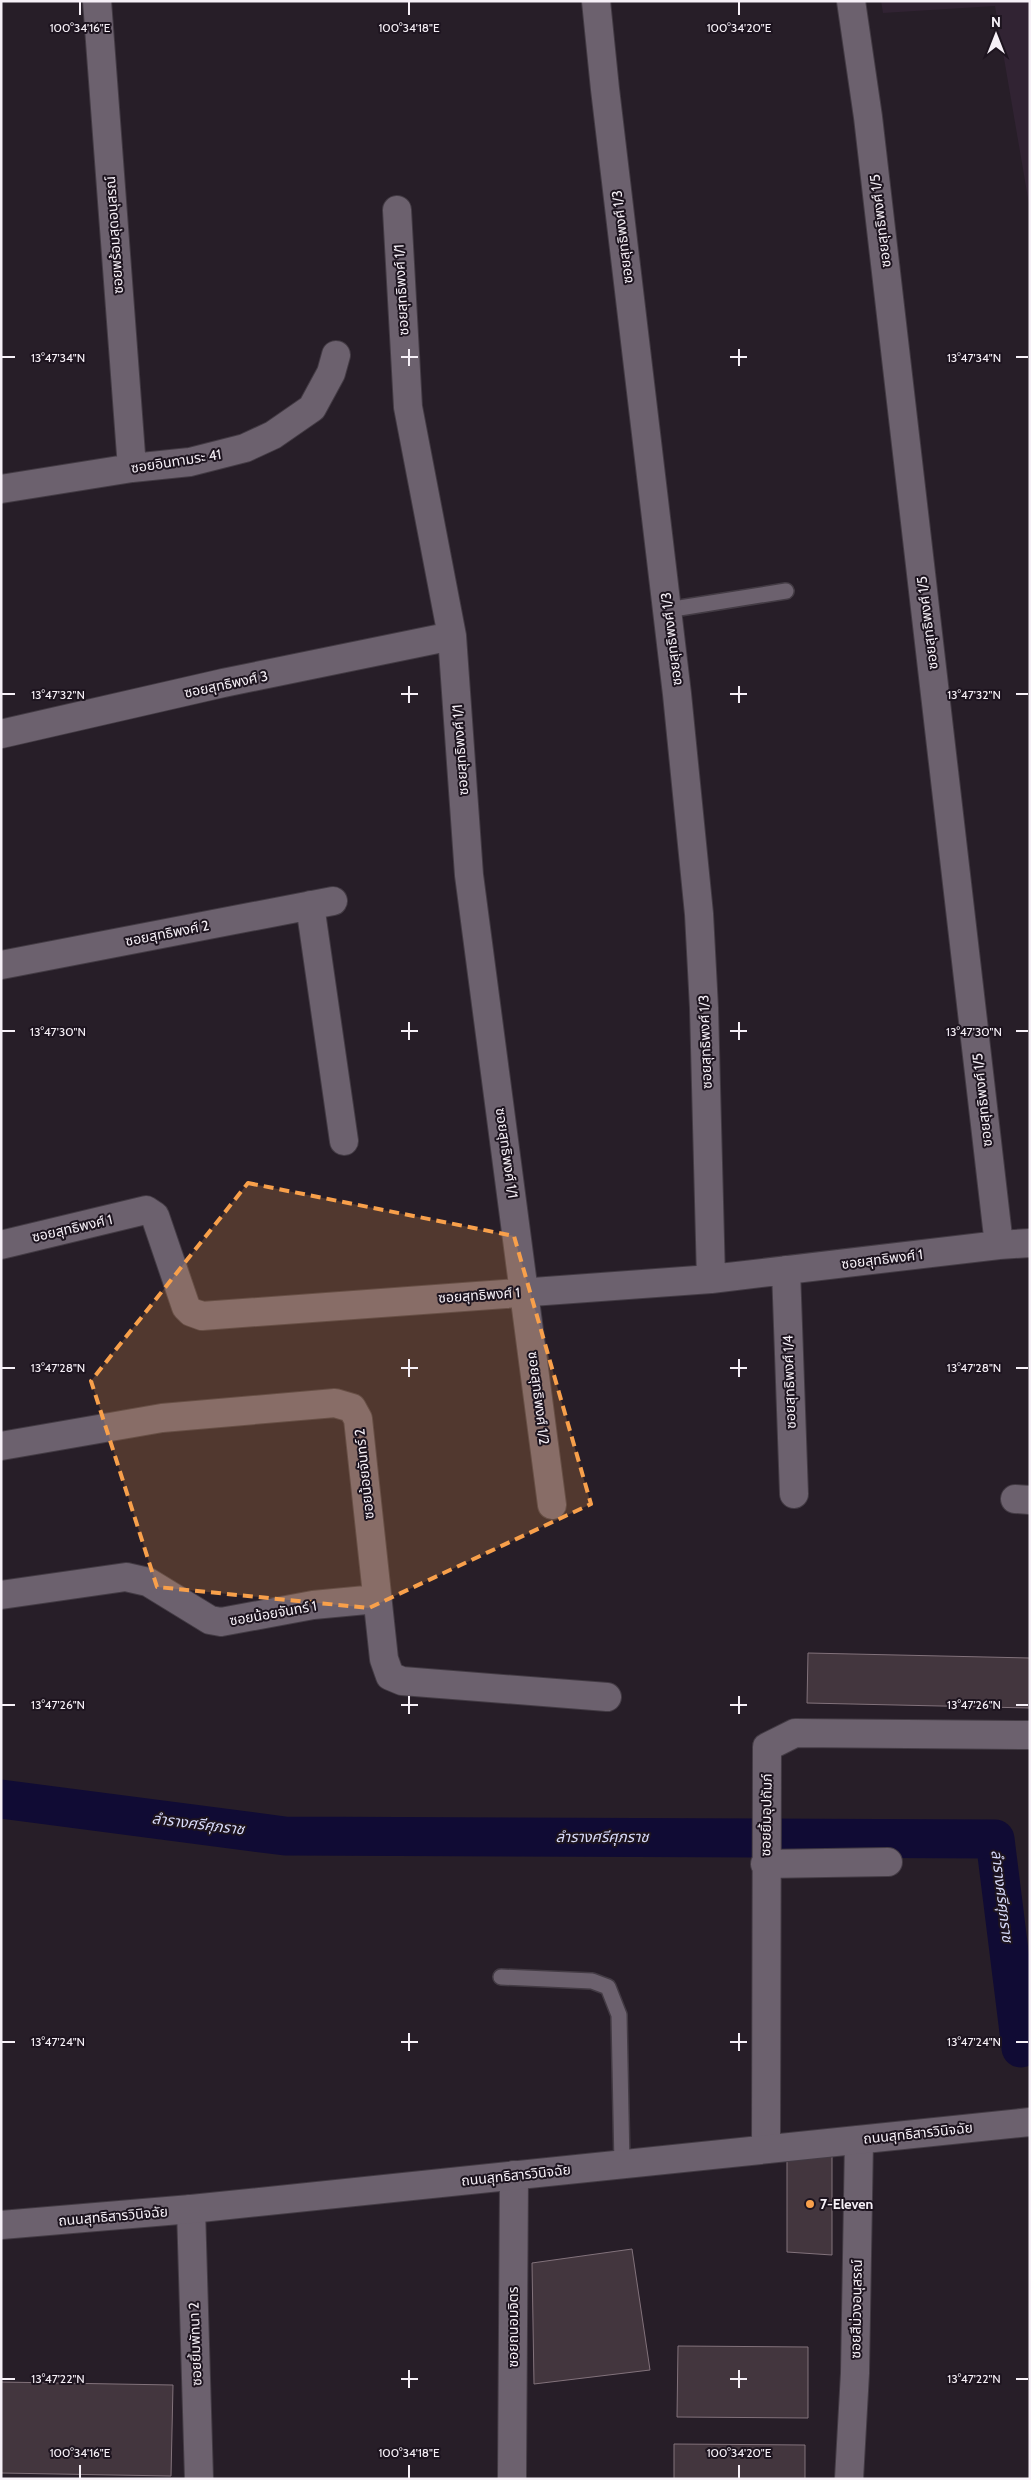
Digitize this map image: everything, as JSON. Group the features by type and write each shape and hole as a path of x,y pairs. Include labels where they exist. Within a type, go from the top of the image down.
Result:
{"street":[{"name":"ซอยพร้อมสุดอนุสรณ์","path":"97,1 132,468"},
{"name":"ซอยสุทธิพงศ์ 1/3","path":"596,1 667,610 699,914 704,1008 711,1279"},
{"name":"ซอยสุทธิพงศ์ 1/5","path":"851,1 871,146 999,1245"},
{"name":"ซอยสุทธิพงศ์ 1/1","path":"397,210 408,407 452,636 470,874 525,1291"},
{"name":"ซอยอินทามระ 41","path":"1,489 216,457 273,436 312,408 331,373 336,355"},
{"name":"ซอยสุทธิพงศ์ 3","path":"1,734 224,684 452,636"},
{"name":"ซอยสุทธิพงศ์ 2","path":"1,965 322,903 344,1141"},
{"name":"ซอยสุทธิพงศ์ 1","path":"1,1245 146,1210 155,1216 186,1307 202,1316 525,1291 711,1279 999,1245 1030,1244"},
{"name":"ซอยสุทธิพงศ์ 1/4","path":"786,1270 794,1494"},
{"name":"ซอยสุทธิพงศ์ 1/2","path":"525,1291 552,1505"},
{"name":"ซอยน้อยจันทร์ 2","path":"1,1446 162,1418 335,1403 352,1408 358,1419 384,1659 390,1676 402,1681 607,1697"},
{"name":"ซอยน้อยจันทร์ 1","path":"1,1595 126,1577 148,1582 200,1614 220,1622 313,1605 377,1599"},
{"name":"ซอยยิ้มอุปถัมภ์","path":"766,2149 765,1807 767,1747 795,1733 1030,1736"},
{"path":"766,1859 888,1862"},
{"name":"ถนนสุทธิสารวินิจฉัย","path":"1,2225 191,2209 1030,2122"},
{"name":"ซอยสีม่วงอนุสรณ์","path":"849,2479 855,2373 859,2140"},
{"name":"ซอยถนอมจิตร","path":"512,2479 514,2175"},
{"name":"ซอยยิ้มพัทนา 2","path":"191,2209 199,2479"}],"lane":[{"path":"667,610 786,591"},
{"path":"502,1977 592,1981 608,1987 619,2015 622,2164"}],"highlighted area":[{"path":"248,1183 514,1236 591,1504 369,1608 157,1587 91,1381"}],"shaded area":[{"path":"881,1 1030,1 1030,210 995,6 883,13"}],"building":[{"path":"808,1653 1030,1658 1030,1708 807,1703"},
{"name":"7-Eleven","path":"832,2153 832,2255 787,2252 787,2156"},
{"path":"632,2249 650,2370 534,2384 532,2263"},
{"path":"678,2346 808,2347 808,2418 677,2417"},
{"path":"1,2382 173,2385 171,2476 1,2473"},
{"path":"674,2444 805,2445 805,2479 674,2479"}],"waterway":[{"name":"ลำรางศรีศุภราช","path":"1,1799 285,1836 995,1839 1021,2048"}],"place":[{"name":"7-Eleven","path":"810,2204"}]}
